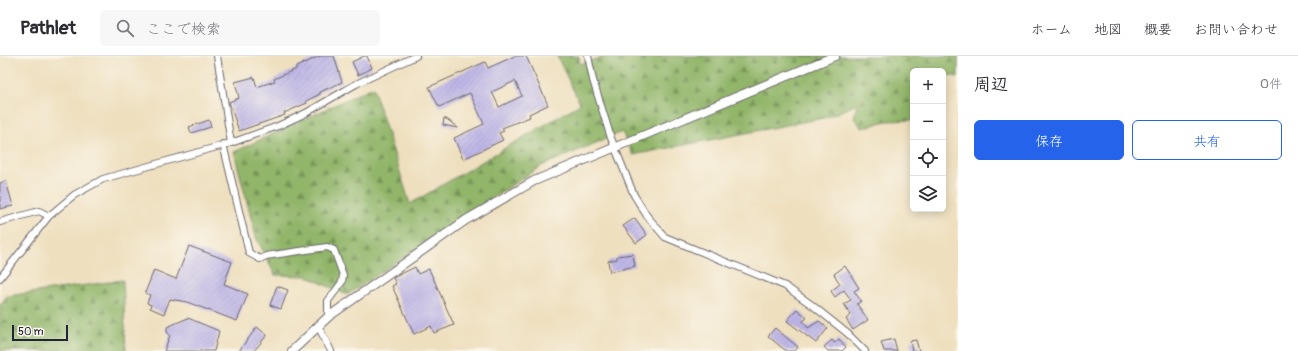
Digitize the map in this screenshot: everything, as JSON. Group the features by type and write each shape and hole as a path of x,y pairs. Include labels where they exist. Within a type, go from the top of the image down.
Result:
{"street":[{"path":"217,56 231,143"},
{"path":"0,278 49,216 74,195 103,179 223,144 231,143 278,126 306,113 356,84 416,56"},
{"path":"588,56 593,80 612,138 617,147 634,195 647,216 665,237 785,286 812,304 847,333 865,351"},
{"path":"292,351 328,317 466,220 534,181 835,56"},
{"path":"223,144 248,253 260,259 266,256 328,247 334,250 343,275 342,282 328,301 328,317"},
{"path":"0,222 39,211 49,216"},
{"path":"318,326 331,351"}],"green space":[{"path":"557,56 579,56 580,64 606,56 958,56 958,77 949,75 946,76 946,68 910,68 910,120 886,121 862,128 854,118 857,104 828,117 633,155 622,132 541,166 347,295 306,276 275,275 256,237 234,152 373,87 410,204 580,104"},
{"path":"123,280 126,351 0,351 0,305 7,296"}],"building":[{"path":"320,56 334,56 342,82 320,92 320,94 306,101 307,103 284,113 285,115 239,131 229,102 239,98 235,82 254,77 257,87 275,81 274,79"},
{"path":"367,56 372,68 358,75 352,62"},
{"path":"515,56 526,56 548,105 529,114 530,117 502,128 504,131 499,133 503,140 463,159 454,138 484,124 470,93 439,107 429,87 485,62 488,68","holes":["515,81 522,96 499,107 492,92"]},
{"path":"444,118 448,120 458,128 443,125"},
{"path":"209,120 211,127 191,133 189,127"},
{"path":"6,181 13,206 0,209 0,183"},
{"path":"635,218 647,235 636,243 623,226"},
{"path":"189,246 232,262 224,284 248,294 237,321 187,302 170,299 164,314 150,308 151,305 147,303 150,295 145,293 154,270 176,279"},
{"path":"633,254 635,266 610,272 608,261 617,259 617,256"},
{"path":"845,266 859,288 854,291 861,301 857,304 868,320 853,330 846,319 851,315 844,304 851,300 844,290 835,297 831,291 840,284 834,274"},
{"path":"415,267 418,274 429,269 454,325 434,333 431,326 414,334 392,286 396,284 393,278"},
{"path":"277,286 288,290 281,309 270,305"},
{"path":"797,309 807,318 803,321 808,328 819,321 828,328 816,343 787,321"},
{"path":"188,318 219,331 214,351 164,351 170,335 167,332 167,327"},
{"path":"257,327 267,335 254,351 239,351"},
{"path":"775,328 798,347 795,351 786,351 768,336"},
{"path":"839,339 846,347 842,351 828,351 824,347 832,340 835,343"},
{"path":"894,339 897,351 884,351 881,342"},
{"path":"916,340 919,351 912,351 910,341"}]}
